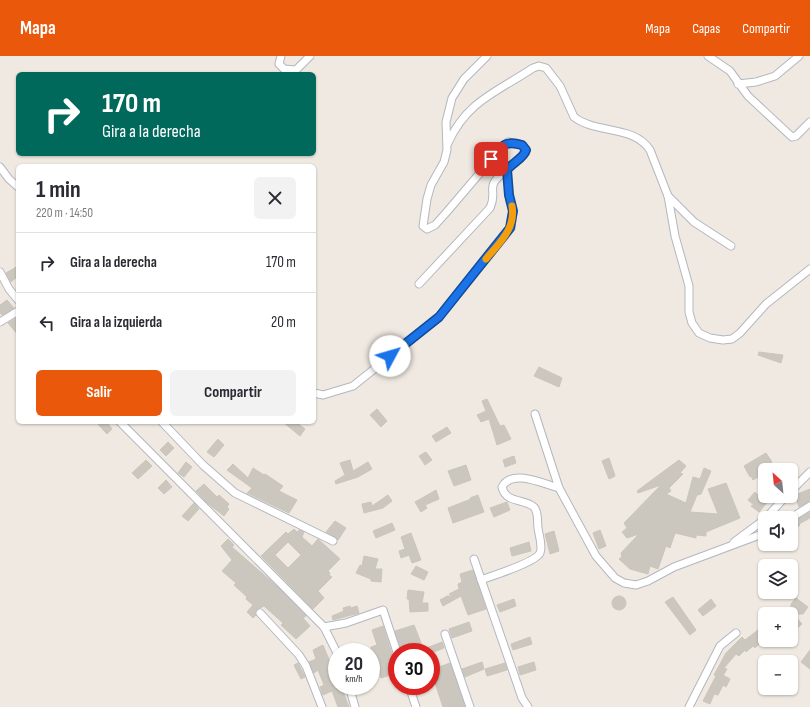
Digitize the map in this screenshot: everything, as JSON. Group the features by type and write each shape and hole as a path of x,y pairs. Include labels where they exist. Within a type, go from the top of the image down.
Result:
{"street":[{"path":"281,56 279,64 284,70 296,70 310,56"},
{"path":"448,143 446,122 452,98 464,78 488,56"},
{"path":"708,56 730,72 748,96 792,137 796,136 810,122"},
{"path":"738,84 756,82 775,76 799,56"},
{"path":"420,284 490,208 493,203 492,187 494,181 524,154 526,150 522,145 508,142 504,144 445,214 435,224 427,229 424,226 427,199 431,185 444,162 448,143 460,121 487,95 539,66 546,68 558,82 574,117 578,121 629,134 646,143 654,158 668,196 675,236 688,286 689,312 692,323 699,332 710,338 723,340 732,339 740,333 766,304 810,269"},
{"path":"0,166 9,179 16,185"},
{"path":"316,393 323,395 353,386 439,317 510,228 513,211 509,195 507,170"},
{"path":"668,196 694,222 731,246"},
{"path":"0,272 9,289 16,298"},
{"path":"0,322 16,312"},
{"path":"535,414 558,488 596,556 615,578 624,582 636,584 648,580 674,567 730,545 758,536"},
{"path":"122,424 324,627 332,643"},
{"path":"164,424 202,465 235,493 333,541"},
{"path":"798,484 810,472"},
{"path":"481,580 537,557 540,552 537,512 534,507 508,498 503,492 502,488 504,484 512,479 525,478 558,488"},
{"path":"772,511 779,503"},
{"path":"798,513 810,506"},
{"path":"730,545 758,523"},
{"path":"474,559 520,691 528,707"},
{"path":"324,627 346,623 383,610 394,643"},
{"path":"260,613 299,655 306,666 322,707"},
{"path":"689,707 720,646 736,633"},
{"path":"445,634 470,707"},
{"path":"351,695 355,707"},
{"path":"412,695 416,707"}],"building":[{"path":"16,267 16,278 11,282 6,273"},
{"path":"7,300 14,308 2,315 0,313 0,305"},
{"path":"16,318 16,333 8,323"},
{"path":"759,352 783,355 781,363 758,355"},
{"path":"539,367 562,378 559,387 534,376"},
{"path":"487,399 500,426 504,425 511,439 497,445 489,419 481,422 477,415 486,411 482,401"},
{"path":"377,409 387,421 381,427 370,415"},
{"path":"98,424 108,424 112,429 107,434"},
{"path":"285,424 299,424 305,429 300,436"},
{"path":"447,427 451,433 436,442 432,436"},
{"path":"218,439 224,445 214,457 207,452"},
{"path":"168,442 174,448 166,456 160,450"},
{"path":"426,452 432,460 425,465 419,456"},
{"path":"766,453 772,462 758,463 758,477 753,480 744,466"},
{"path":"514,456 516,463 505,467 503,460"},
{"path":"609,458 615,476 609,479 602,461"},
{"path":"146,460 152,466 138,479 132,473"},
{"path":"350,460 353,471 368,462 372,469 358,477 336,484 335,481 345,475 340,463"},
{"path":"679,460 686,466 680,473 683,474 669,488 671,491 666,494 686,503 693,477 700,479 704,468 711,471 701,494 697,495 690,512 718,514 708,489 726,483 740,518 706,532 706,536 696,535 696,538 675,533 670,548 666,546 658,569 650,566 648,574 630,569 619,559 622,557 621,553 639,534 627,538 622,532 627,528 624,523 661,485 638,493 637,491"},
{"path":"186,462 192,467 184,477 178,473"},
{"path":"233,464 248,478 253,468 283,486 279,491 297,500 289,513 247,493 252,488 227,470"},
{"path":"466,465 471,480 454,486 448,471"},
{"path":"166,480 172,487 164,494 158,488"},
{"path":"204,484 217,497 219,495 229,504 227,507 229,509 224,516 206,502 196,491"},
{"path":"810,489 810,501 799,507 798,494"},
{"path":"436,490 439,499 425,505 427,508 421,512 415,502"},
{"path":"755,492 758,495 758,503 766,503 758,511 751,506 754,505 748,500"},
{"path":"388,495 392,501 383,508 364,513 362,504 371,502 372,506"},
{"path":"478,495 484,512 453,523 448,508"},
{"path":"507,502 510,510 494,517 490,508"},
{"path":"194,503 199,509 188,521 182,516"},
{"path":"810,512 810,518 799,524 800,525 798,527 798,519"},
{"path":"335,521 346,528 338,540 326,532"},
{"path":"392,523 395,530 376,538 373,531"},
{"path":"294,529 297,532 299,530 304,532 302,537 312,546 318,539 340,559 328,571 330,573 329,575 332,577 318,591 324,598 313,609 261,556 286,532 288,534","holes":["288,542 301,555 288,568 275,555"]},
{"path":"600,530 606,546 599,549 593,533"},
{"path":"554,531 559,551 550,554 545,534"},
{"path":"411,533 421,560 412,563 409,555 401,558 399,551 405,549 401,537"},
{"path":"228,539 234,545 232,547 279,588 306,616 303,618 310,626 296,639 281,625 283,623 264,606 256,610 256,615 253,618 247,612 253,605 234,585 236,583 222,571 232,560 221,546"},
{"path":"529,542 531,551 512,556 510,548"},
{"path":"364,556 378,559 375,569 382,569 381,582 371,581 371,579 356,573 360,565 362,566"},
{"path":"416,566 428,572 424,580 411,574"},
{"path":"473,570 486,609 468,615 461,596 443,606 440,600 447,596 453,596 449,594 459,589 458,584 462,582 460,574"},
{"path":"408,590 424,592 422,603 428,603 428,611 410,612 409,599 407,599"},
{"path":"619,596 624,598 626,603 624,608 619,610 614,608 612,603 614,598"},
{"path":"673,597 696,630 690,635 665,602"},
{"path":"514,599 516,606 500,612 497,605"},
{"path":"711,599 716,606 703,616 698,610"},
{"path":"795,599 797,599 808,607 803,614 798,614 798,607 791,607 791,604"},
{"path":"350,606 351,608 357,606 359,613 333,620 332,616 344,611 343,608"},
{"path":"798,620 802,624 798,627"},
{"path":"469,622 472,631 452,638 449,629"},
{"path":"414,625 421,643 399,643 395,631"},
{"path":"383,626 388,643 388,676 381,678 380,643 376,643 372,630"},
{"path":"758,630 758,645 755,648 753,646 746,652 745,650 739,656 736,654 724,668 727,669 723,675 730,679 726,687 723,685 718,695 714,694 710,704 703,701 716,676 714,675 726,653 742,637 745,640"},
{"path":"530,637 532,644 513,650 511,644"},
{"path":"442,642 444,648 440,650 439,643"},
{"path":"323,645 328,657 328,693 323,695 320,687 324,685 318,670 314,673 309,662 316,659 313,650"},
{"path":"810,650 810,669 801,662"},
{"path":"482,662 484,669 465,677 462,669"},
{"path":"534,662 536,670 520,675 518,667"},
{"path":"298,663 305,677 301,679 294,665"},
{"path":"450,663 465,707 443,707 439,695 440,667"},
{"path":"505,663 507,670 487,676 485,669"},
{"path":"334,695 344,695 349,707 338,707"}],"slow traffic":[{"path":"486,259 510,228 513,211 512,206"}],"route":[{"path":"390,356 439,317 510,228 513,211 506,177 507,170 510,165 526,152 526,150 522,145 508,142 504,144 491,159"}]}
